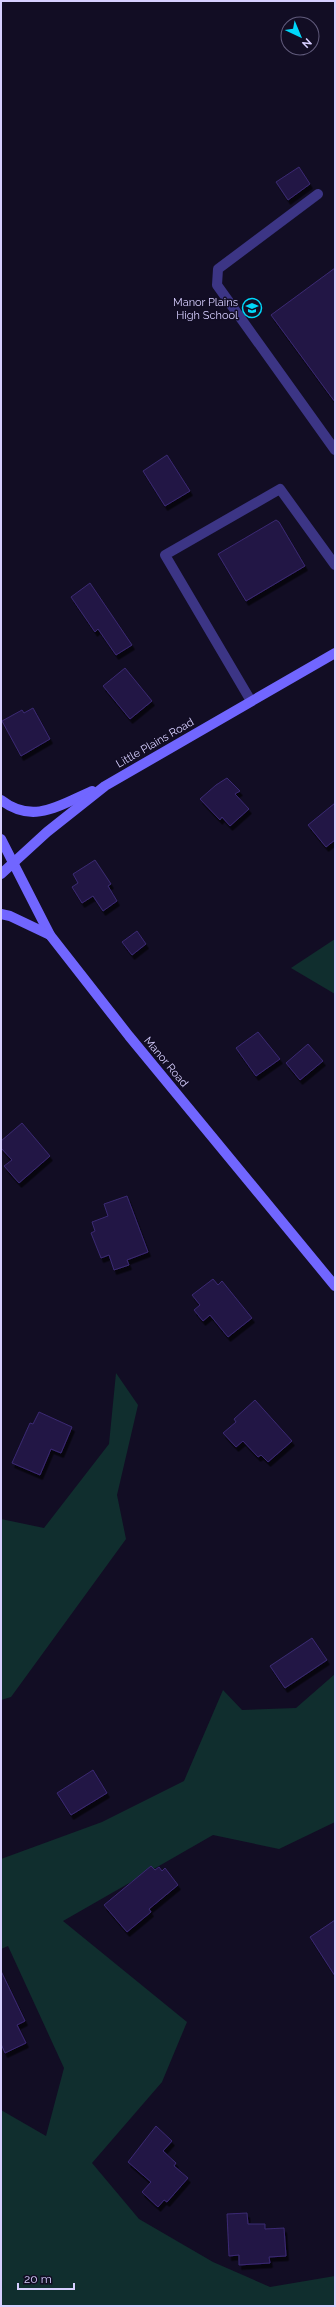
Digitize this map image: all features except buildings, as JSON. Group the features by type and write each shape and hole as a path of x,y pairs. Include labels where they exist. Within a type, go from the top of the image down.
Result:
{"street":[{"name":"Little Plains Road","path":"1,874 47,832 105,786 335,653"},
{"path":"1,800 22,812 34,813 48,810 105,786"},
{"name":"Manor Road","path":"1,839 12,864 50,935 129,1036 335,1286"},
{"path":"1,914 10,916 50,935"}],"lane":[{"path":"318,194 218,269 217,285 335,450"},
{"path":"251,701 165,555 280,489 335,565"}],"green space":[{"path":"335,939 335,994 291,968"},
{"path":"116,1373 138,1405 117,1495 126,1539 11,1697 1,1700 1,1519 44,1528 109,1444"},
{"path":"335,1674 335,1822 279,1849 213,1835 63,1921 187,2022 162,2082 92,2163 139,2219 213,2262 270,2287 335,2276 335,2306 1,2306 1,2110 46,2136 64,2068 8,1946 1,1949 1,1859 102,1822 184,1781 223,1690 242,1710 296,1708"}],"place":[{"name":"Manor Plains High School","path":"252,308"}]}
